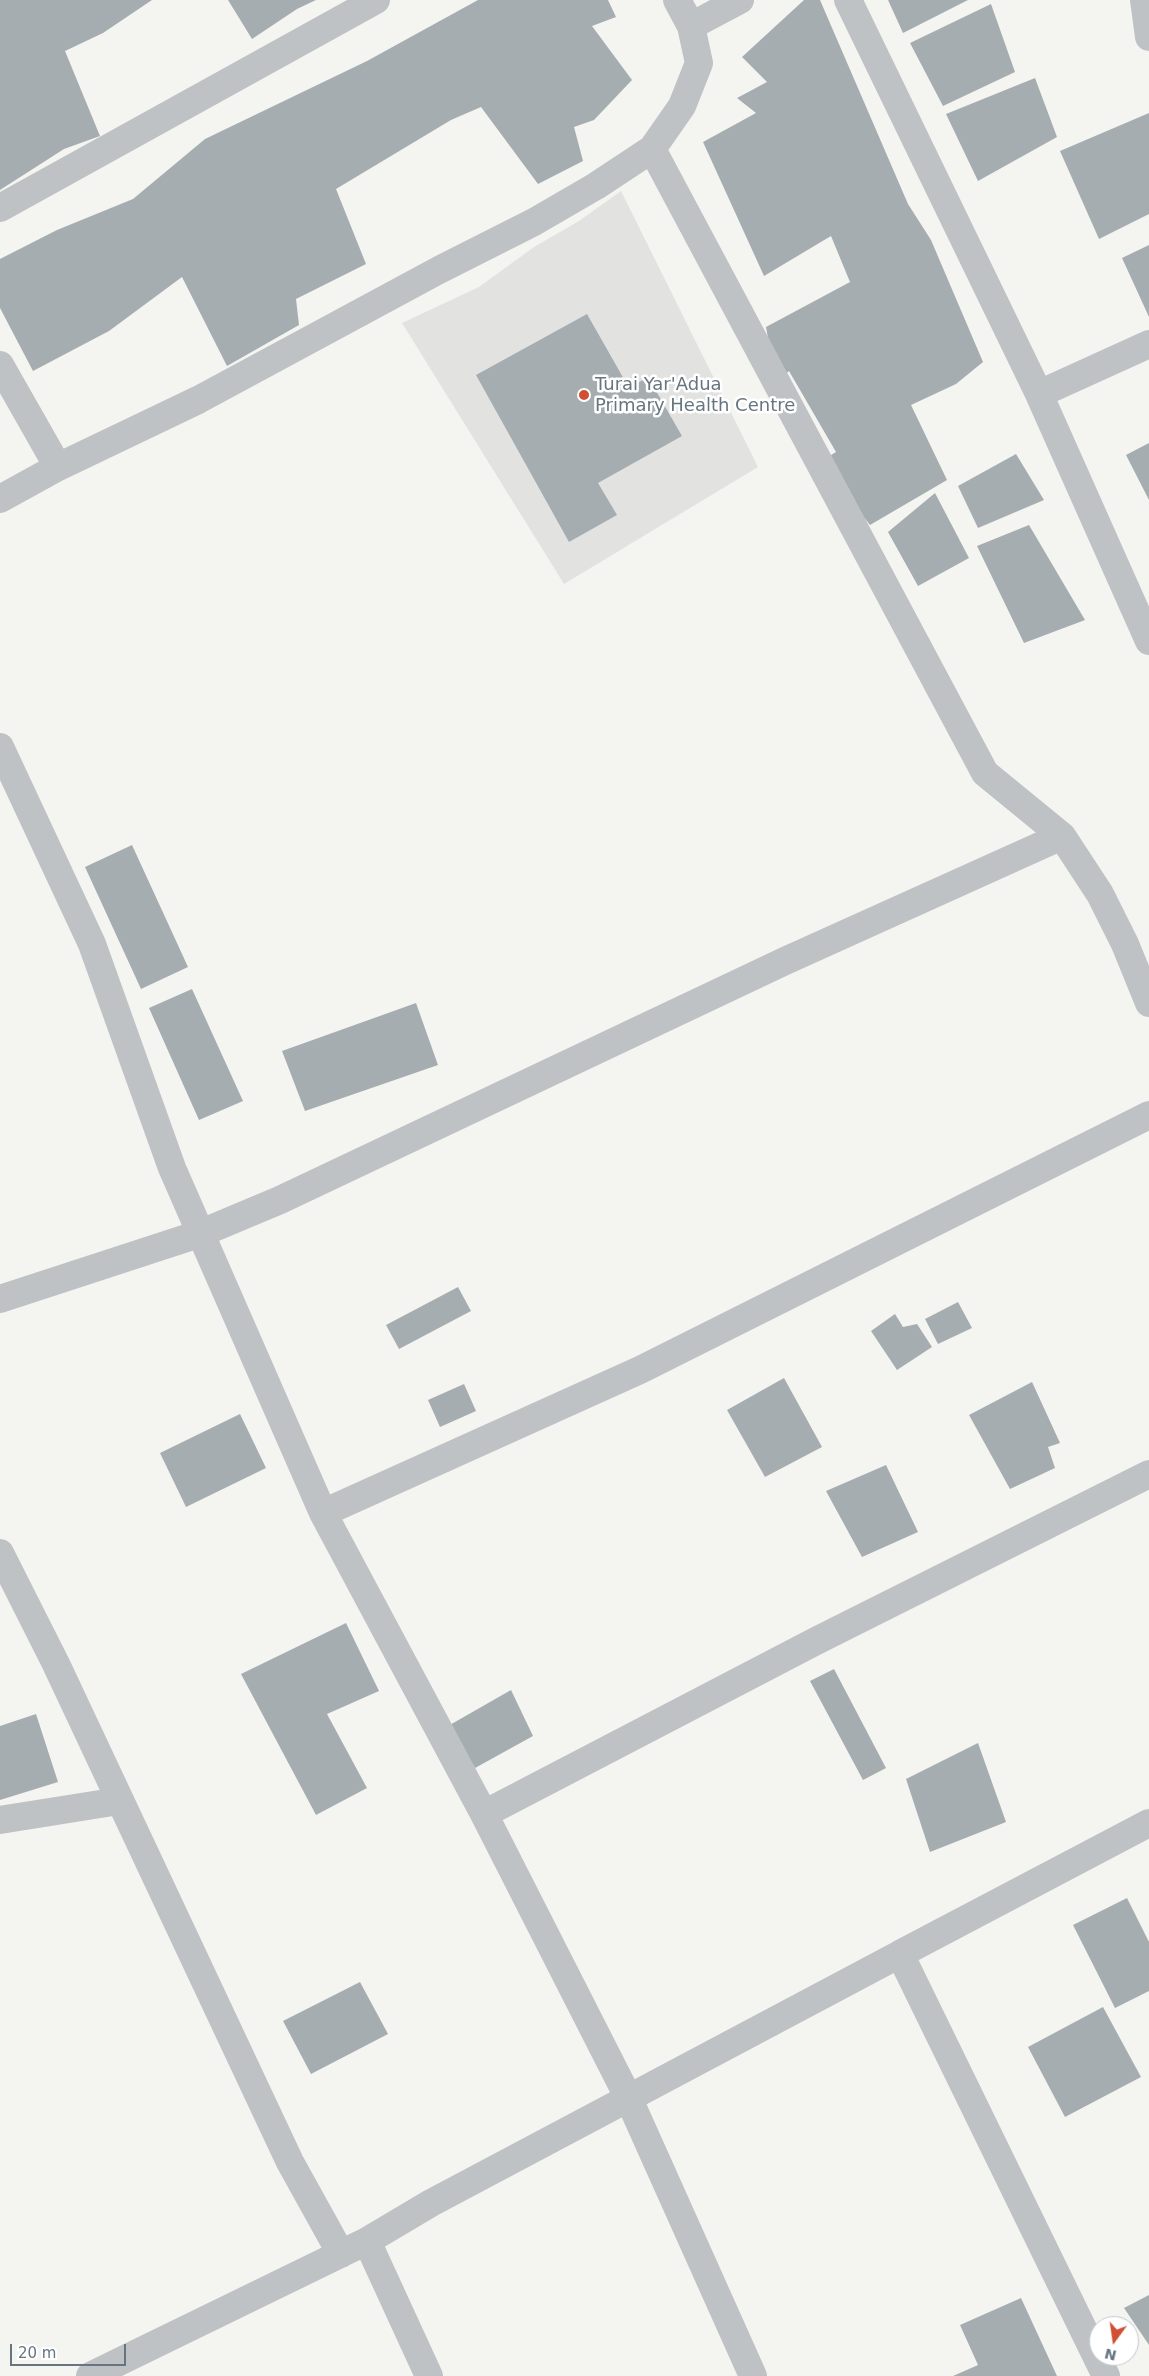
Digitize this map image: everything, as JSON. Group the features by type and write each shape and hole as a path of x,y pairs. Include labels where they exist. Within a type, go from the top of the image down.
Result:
{"street":[{"path":"0,208 376,0"},
{"path":"0,499 58,468 198,400 439,270 534,222 596,186 652,148 682,106 698,63 691,26 677,0"},
{"path":"691,26 740,0"},
{"path":"848,0 1039,394 1149,641"},
{"path":"1144,0 1149,37"},
{"path":"652,148 985,773 1062,836 1100,894 1125,944 1149,1003"},
{"path":"1039,394 1149,344"},
{"path":"0,365 58,468"},
{"path":"0,746 92,944 172,1168 199,1234 323,1513 484,1814 628,2097 753,2376"},
{"path":"0,1299 199,1234 280,1200 785,961 1062,836"},
{"path":"323,1513 640,1370 1149,1115"},
{"path":"484,1814 816,1640 1149,1474"},
{"path":"0,1553 7,1582 56,1664 290,2162 341,2254"},
{"path":"0,1820 119,1801"},
{"path":"90,2376 367,2241 431,2203 628,2097 1149,1824"},
{"path":"900,1954 1106,2376"},
{"path":"367,2241 429,2376"}],"shaded area":[{"name":"Turai Yar'Adua Primary Health Centre","path":"621,191 758,467 564,584 402,323 479,287 534,247 579,221"}],"building":[{"path":"0,0 152,0 103,33 65,51 100,136 64,149 0,190"},
{"path":"228,0 316,0 297,9 252,39"},
{"path":"478,0 608,0 616,17 592,26 632,80 594,120 574,127 583,161 538,184 481,107 451,120 336,189 366,264 296,299 299,325 227,366 182,277 109,331 33,371 0,308 0,259 57,230 133,199 205,139 367,61"},
{"path":"804,0 820,0 908,204 931,240 983,362 956,384 911,405 947,480 870,525 820,462 836,452 789,371 776,381 766,327 850,282 831,236 764,276 703,142 756,113 737,98 767,82 742,57"},
{"path":"888,0 968,0 903,33"},
{"path":"991,4 1015,72 943,106 910,43"},
{"path":"1035,78 1057,137 978,181 946,114"},
{"path":"1149,113 1149,214 1099,239 1060,151"},
{"path":"1149,245 1149,317 1122,258"},
{"path":"587,314 629,388 648,377 682,436 598,483 617,515 569,542 476,375"},
{"path":"1149,443 1149,500 1126,455"},
{"path":"1016,454 1044,500 978,528 958,486"},
{"path":"935,493 969,558 918,586 888,532"},
{"path":"1029,525 1085,620 1024,643 977,546"},
{"path":"132,845 188,967 141,989 85,867"},
{"path":"192,989 243,1101 199,1120 149,1008"},
{"path":"416,1003 438,1065 305,1111 282,1051"},
{"path":"458,1287 471,1311 399,1349 386,1325"},
{"path":"958,1302 972,1328 938,1344 925,1319"},
{"path":"895,1314 903,1327 917,1324 932,1347 897,1370 871,1331"},
{"path":"784,1378 822,1447 765,1477 727,1410"},
{"path":"1032,1382 1060,1443 1048,1447 1055,1468 1010,1489 969,1415"},
{"path":"464,1384 476,1411 440,1427 428,1400"},
{"path":"240,1414 266,1468 186,1507 160,1453"},
{"path":"886,1465 918,1532 862,1557 826,1491"},
{"path":"346,1623 379,1691 327,1714 367,1788 316,1815 241,1674"},
{"path":"834,1669 886,1768 863,1780 810,1681"},
{"path":"511,1690 533,1736 475,1768 448,1726"},
{"path":"36,1714 58,1782 0,1800 0,1726"},
{"path":"978,1743 1006,1822 930,1852 906,1779"},
{"path":"1127,1898 1149,1942 1149,1991 1115,2008 1073,1925"},
{"path":"360,1982 388,2034 311,2074 283,2021"},
{"path":"1103,2007 1141,2077 1065,2117 1028,2047"},
{"path":"1149,2295 1149,2345 1139,2330 1139,2316 1129,2316 1124,2308"},
{"path":"1021,2298 1057,2376 953,2376 978,2365 960,2325"}],"place":[{"name":"Turai Yar'Adua Primary Health Centre","path":"584,395"}]}
